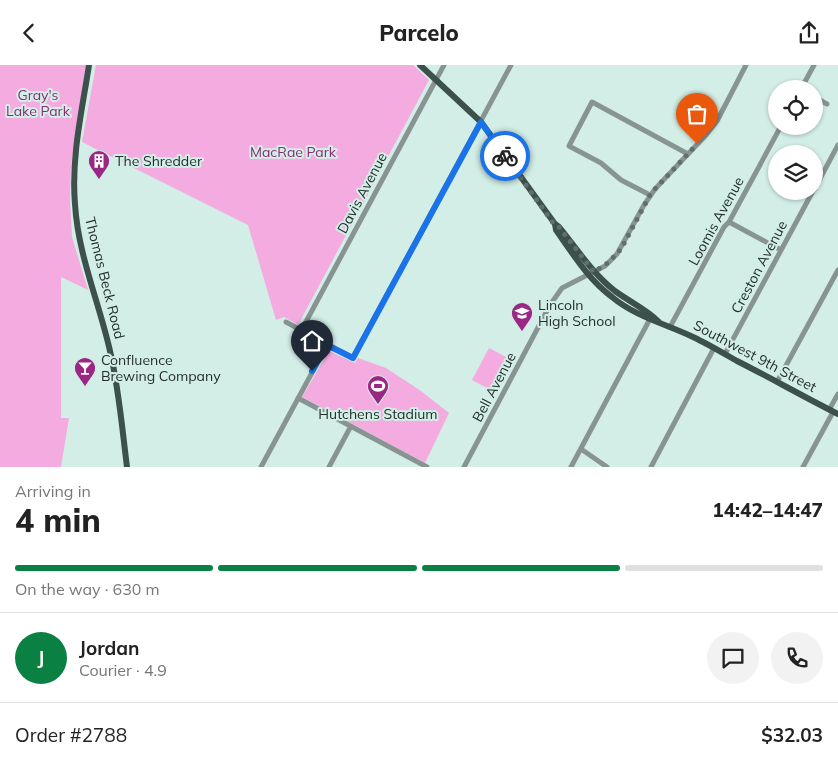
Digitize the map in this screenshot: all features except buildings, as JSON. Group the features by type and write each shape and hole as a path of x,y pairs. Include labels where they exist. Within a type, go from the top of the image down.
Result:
{"main road":[{"name":"Thomas Beck Road","path":"89,65 76,143 74,205 81,245 110,350 127,467"},
{"name":"Southwest 9th Street","path":"420,65 481,122 554,224 556,230 591,273 600,288 626,307 694,337 833,412"}],"street":[{"name":"Davis Avenue","path":"301,331 444,65"},
{"path":"286,322 353,358 512,65"},
{"name":"Bell Avenue","path":"464,467 550,305 562,288 609,262 621,249 650,195 717,121 746,65"},
{"path":"806,80 814,65"},
{"path":"650,195 621,180 601,163 569,146 592,102 688,154"},
{"path":"823,103 827,105"},
{"name":"Loomis Avenue","path":"670,327 776,135"},
{"name":"Creston Avenue","path":"823,173 838,145"},
{"name":"Creston Avenue","path":"725,354 808,200"},
{"path":"729,222 781,250"},
{"path":"777,382 837,274"},
{"path":"571,467 651,317"},
{"path":"261,467 327,345"},
{"path":"651,467 714,348"},
{"path":"804,467 833,412 838,394"},
{"path":"298,398 427,467"},
{"path":"329,467 351,426"},
{"path":"581,449 607,467"}],"green space":[{"name":"Gray's Lake Park","path":"0,65 86,65 71,166 70,199 72,237 88,290 61,277 61,418 69,418 61,467 0,467"},
{"name":"MacRae Park","path":"96,65 413,65 429,80 298,325 284,317 276,320 248,225 82,142"},
{"path":"489,348 508,358 491,390 472,380"},
{"name":"Hutchens Stadium","path":"329,351 355,363 358,358 386,368 421,391 449,413 425,463 302,397"}],"way so far":[{"path":"505,156 554,224 559,227 594,272 608,263 617,254 650,195 697,144"}],"place":[{"name":"The Shredder","path":"99,180"},
{"name":"Lincoln High School","path":"522,332"},
{"name":"Confluence Brewing Company","path":"85,387"},
{"name":"Hutchens Stadium","path":"378,405"}],"route":[{"path":"312,371 327,345 353,358 481,122 505,156"}]}
